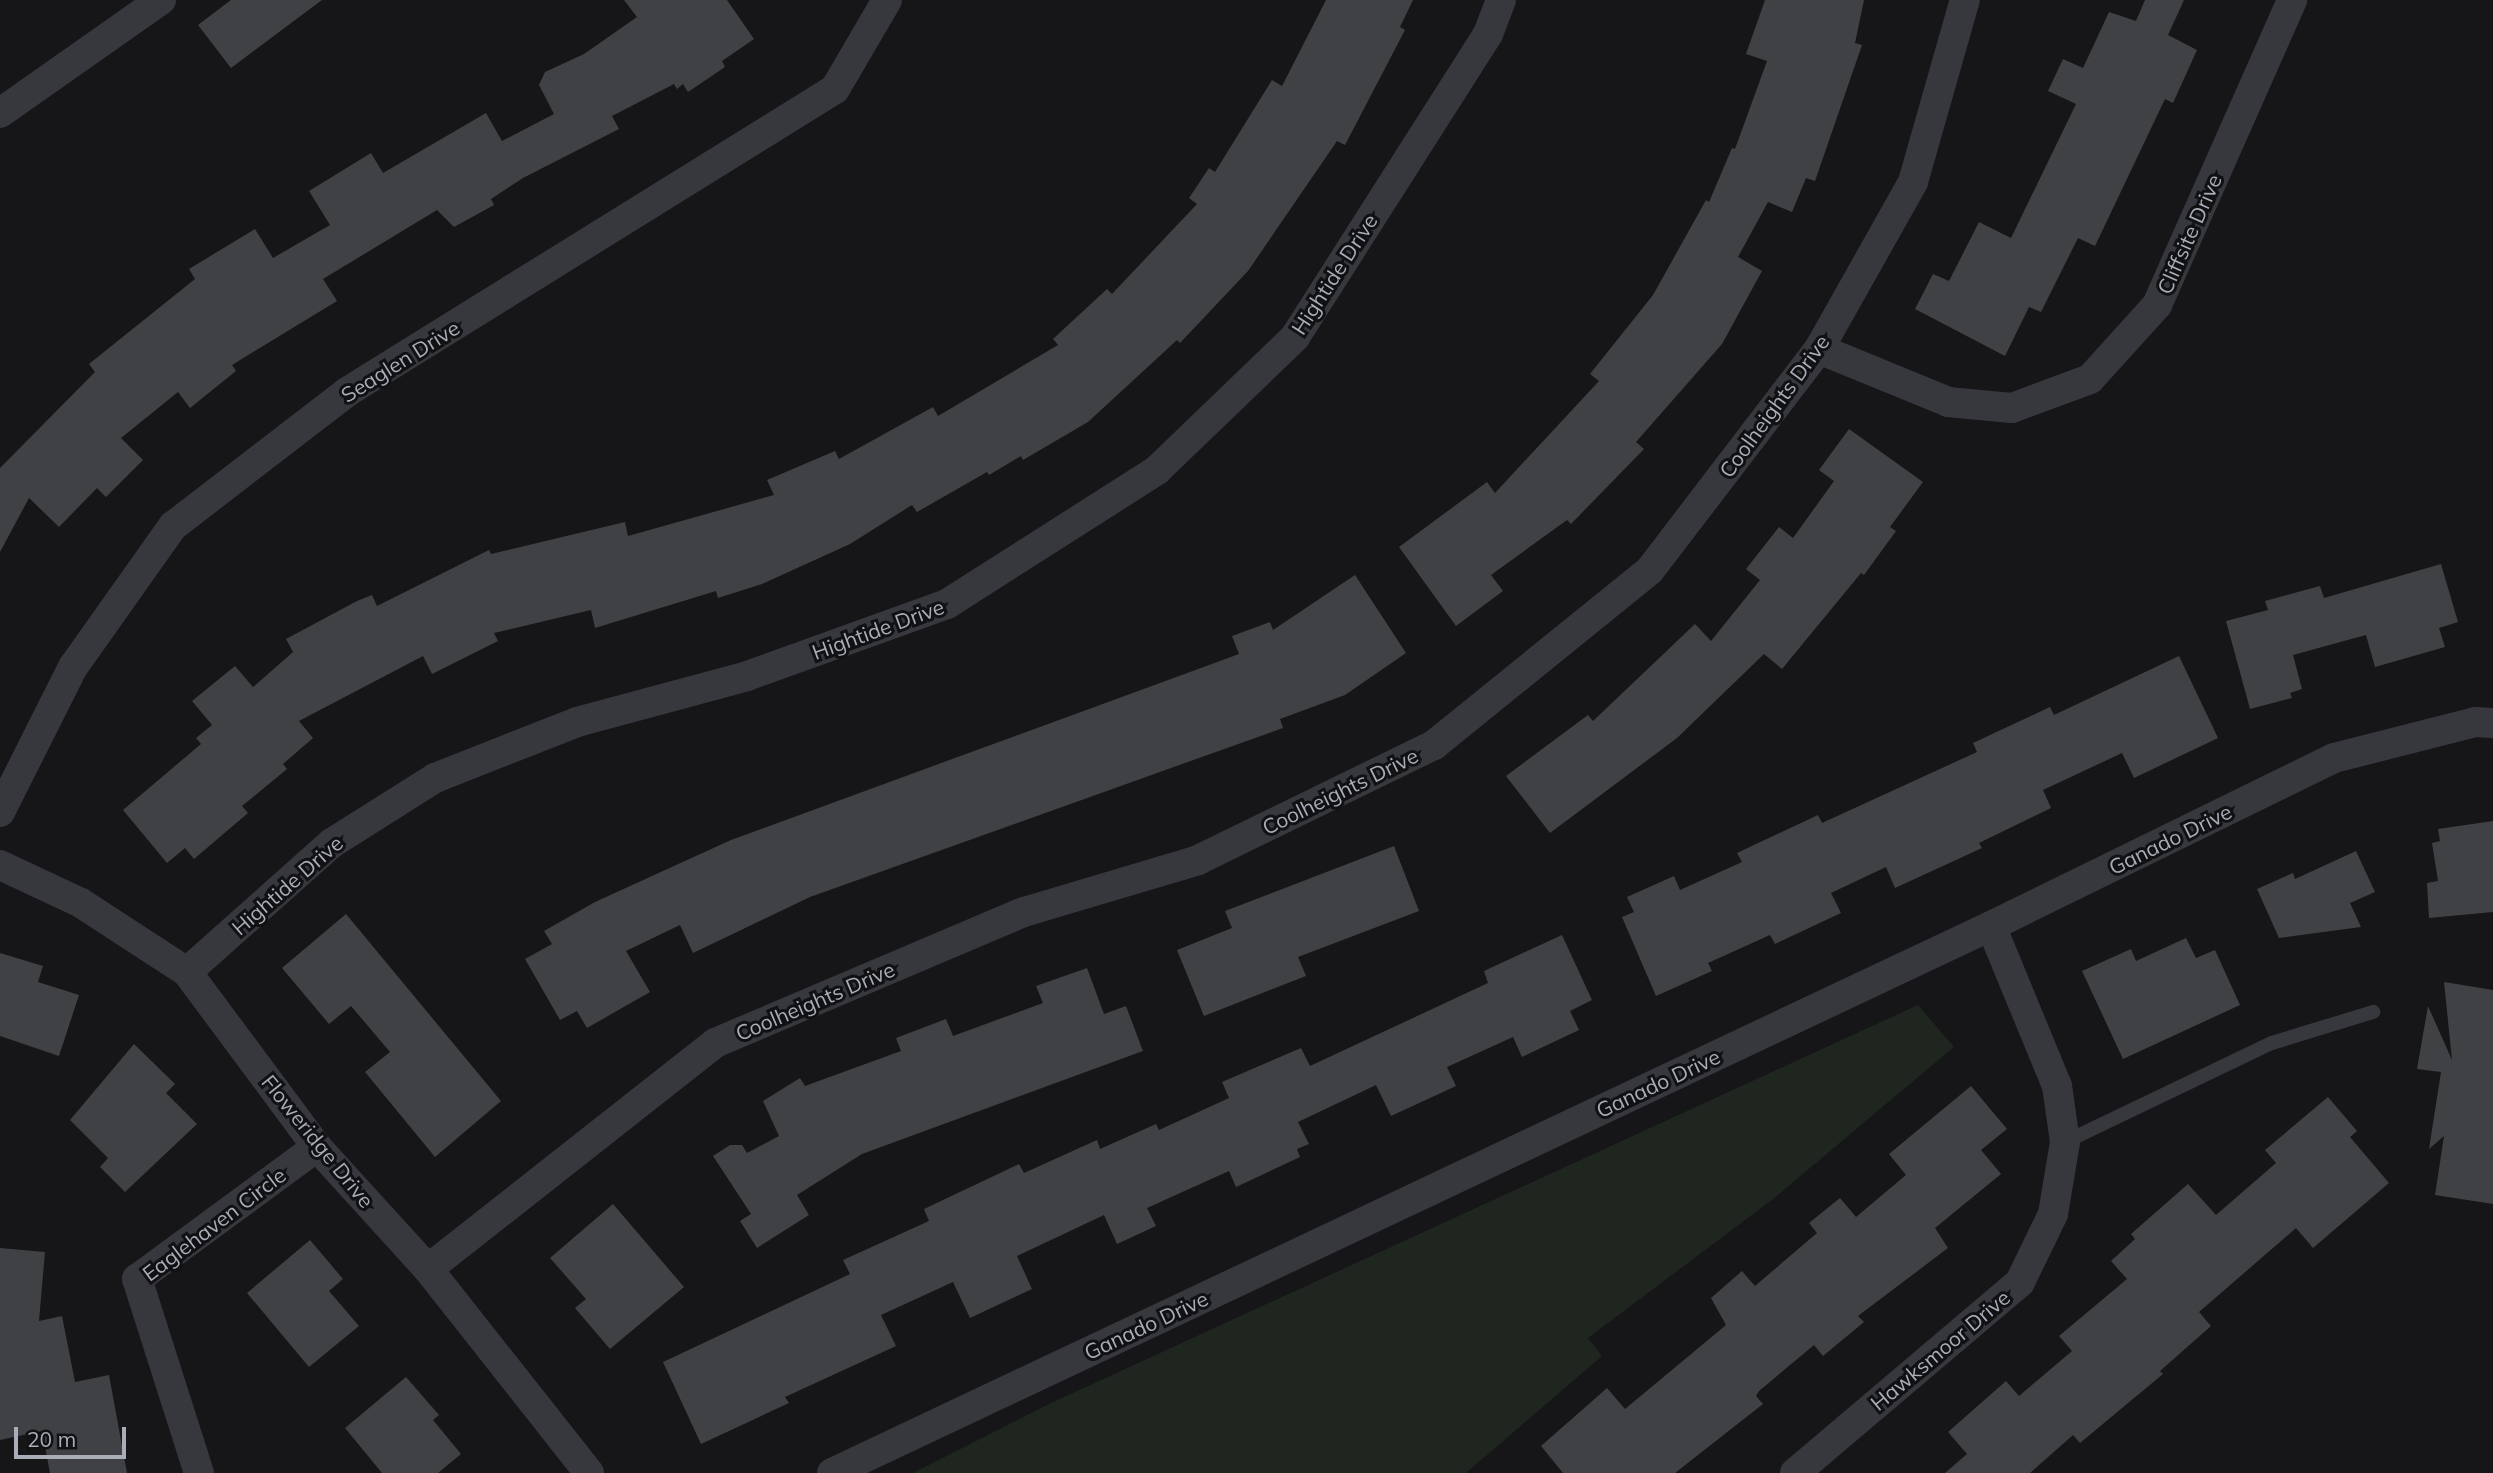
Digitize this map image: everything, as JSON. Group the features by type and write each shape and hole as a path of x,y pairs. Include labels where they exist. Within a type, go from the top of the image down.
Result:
{"street":[{"path":"0,113 161,0"},
{"name":"Seaglen Drive","path":"0,812 73,667 173,526 347,392 835,89 887,0"},
{"name":"Hightide Drive","path":"187,972 332,843 435,778 577,722 747,677 947,604 1157,470 1295,337 1488,34 1501,0"},
{"name":"Coolheights Drive","path":"428,1269 715,1043 1024,912 1198,860 1434,745 1650,570 1819,349 1913,182 1965,0"},
{"name":"Cliffsite Drive","path":"1819,349 1948,402 2012,408 2090,379 2158,305 2292,0"},
{"name":"Ganado Drive","path":"832,1473 1991,926 2334,758 2475,722 2493,723"},
{"name":"Floweridge Drive","path":"0,865 81,903 187,972 317,1147 428,1269 589,1473"},
{"name":"Hawksmoor Drive","path":"1796,1473 2020,1282 2053,1214 2065,1142 2057,1086 1991,926"},
{"name":"Eaglehaven Circle","path":"200,1473 137,1279 317,1147"}],"lane":[{"path":"2065,1142 2272,1044 2374,1012"}],"shaded area":[{"path":"1918,1005 1954,1047 1773,1199 1588,1338 1602,1356 1466,1473 913,1473 1049,1404"}],"building":[{"path":"231,0 322,0 231,68 198,25"},
{"path":"624,0 727,0 754,39 722,61 725,67 688,92 683,84 677,89 674,84 612,116 619,129 523,178 491,199 494,205 454,227 437,210 323,279 337,301 232,365 236,371 190,408 178,392 121,438 143,460 106,497 97,488 59,527 29,498 0,552 0,468 95,372 89,364 195,279 189,269 255,229 273,258 330,225 309,191 371,153 383,173 486,113 502,141 554,114 539,85 545,72 584,54 637,17"},
{"path":"1326,0 1413,0 1400,27 1405,30 1345,145 1337,141 1248,271 1180,343 1177,340 1088,422 1023,460 1021,456 989,475 987,472 917,512 912,505 850,544 762,584 718,598 716,591 595,628 591,610 494,633 498,641 432,674 423,656 299,721 313,738 283,764 287,769 242,806 248,813 194,859 185,848 167,863 123,810 201,744 196,738 212,725 192,701 235,666 253,687 293,652 286,639 357,601 372,595 377,606 489,550 491,554 625,522 628,536 774,495 767,480 835,451 839,459 933,407 938,416 1058,345 1053,339 1107,289 1112,294 1197,204 1189,198 1209,168 1215,172 1272,80 1282,86"},
{"path":"1765,0 1864,0 1855,43 1862,45 1815,181 1806,178 1792,212 1768,202 1738,257 1762,271 1722,344 1636,442 1644,449 1571,524 1567,520 1491,575 1503,591 1456,626 1399,547 1487,482 1495,493 1599,381 1590,374 1653,295 1706,200 1709,202 1732,148 1735,149 1767,61 1746,54"},
{"path":"2145,0 2184,0 2168,35 2197,50 2173,103 2165,99 2095,246 2078,238 2041,312 2029,307 2005,356 1915,309 1933,274 1949,281 1979,222 2011,238 2076,104 2048,91 2063,59 2083,68 2109,12 2136,21"},
{"path":"1849,429 1923,482 1890,527 1896,531 1864,575 1861,573 1782,669 1764,654 1677,738 1550,833 1506,776 1588,715 1593,721 1695,624 1711,641 1760,580 1746,569 1779,527 1793,538 1834,481 1819,470"},
{"path":"2441,564 2458,622 2439,628 2445,647 2375,667 2366,635 2293,655 2302,689 2290,693 2292,698 2250,709 2226,621 2268,610 2265,601 2320,586 2324,598"},
{"path":"1355,575 1406,653 1345,695 1280,719 1283,728 810,897 693,953 680,925 626,951 650,992 587,1028 577,1011 560,1020 525,959 552,944 544,931 595,902 731,840 1239,654 1232,636 1270,622 1273,630"},
{"path":"2179,656 2218,738 2134,778 2122,753 2043,790 2051,808 1979,843 1982,848 1895,888 1886,867 1831,893 1841,913 1775,944 1770,935 1708,963 1712,971 1656,996 1622,917 1634,912 1627,897 1674,876 1680,890 1742,862 1737,853 1818,815 1822,823 1977,752 1973,743 2050,707 2054,715"},
{"path":"2493,821 2493,912 2429,918 2427,883 2438,881 2432,843 2440,841 2438,829"},
{"path":"1394,846 1419,911 1298,957 1306,976 1204,1016 1177,950 1232,928 1225,911"},
{"path":"2356,851 2375,892 2350,903 2361,927 2279,938 2257,889 2293,873 2295,879"},
{"path":"346,914 501,1101 435,1157 365,1072 390,1052 351,1006 329,1024 282,968"},
{"path":"1562,935 1592,1000 1570,1011 1579,1030 1522,1057 1513,1037 1447,1067 1456,1086 1391,1116 1376,1085 1298,1122 1309,1144 1297,1149 1300,1157 1236,1187 1229,1171 1147,1208 1156,1226 1117,1244 1104,1215 1017,1256 1032,1289 970,1318 953,1282 881,1315 896,1346 785,1397 789,1403 701,1444 663,1362 850,1274 843,1260 929,1221 924,1209 1019,1164 1024,1173 1097,1140 1100,1149 1156,1124 1159,1130 1229,1098 1222,1082 1301,1048 1310,1066 1488,983 1484,971"},
{"path":"2186,938 2196,958 2215,950 2240,1005 2123,1059 2082,971 2131,949 2136,961"},
{"path":"0,953 43,966 38,982 79,995 59,1056 0,1036"},
{"path":"1087,968 1104,1014 1126,1006 1143,1051 862,1154 797,1195 809,1215 757,1248 740,1221 751,1214 713,1156 730,1145 742,1145 747,1153 779,1136 763,1101 800,1078 805,1086 901,1051 896,1038 946,1019 953,1036 1043,1003 1036,986"},
{"path":"2444,982 2493,990 2493,1204 2435,1195 2444,1136 2429,1149 2441,1072 2417,1069 2428,1006 2452,1060"},
{"path":"134,1044 175,1084 166,1093 197,1124 125,1192 100,1167 108,1158 70,1120"},
{"path":"1971,1086 2007,1129 1981,1150 2001,1174 1935,1228 1948,1248 1858,1316 1864,1322 1823,1356 1814,1345 1759,1391 1756,1396 1763,1404 1675,1473 1563,1473 1541,1446 1607,1388 1625,1409 1726,1325 1711,1298 1742,1271 1755,1286 1817,1233 1809,1223 1840,1198 1856,1217 1906,1175 1889,1154"},
{"path":"2328,1097 2357,1131 2350,1137 2389,1183 2313,1248 2296,1228 2199,1312 2211,1326 2160,1371 2163,1374 2080,1443 2073,1435 2030,1473 1945,1473 1967,1454 1948,1432 2006,1381 2019,1396 2072,1351 2059,1336 2127,1279 2111,1261 2135,1239 2131,1234 2188,1184 2216,1215 2276,1163 2265,1150"},
{"path":"613,1204 684,1287 610,1349 575,1308 586,1299 550,1258"},
{"path":"310,1240 343,1279 329,1291 359,1326 309,1367 247,1293"},
{"path":"0,1248 45,1252 39,1321 62,1316 75,1382 109,1375 127,1473 50,1473 42,1431 0,1440"},
{"path":"406,1377 439,1415 433,1420 461,1454 438,1473 382,1473 345,1428"}]}
